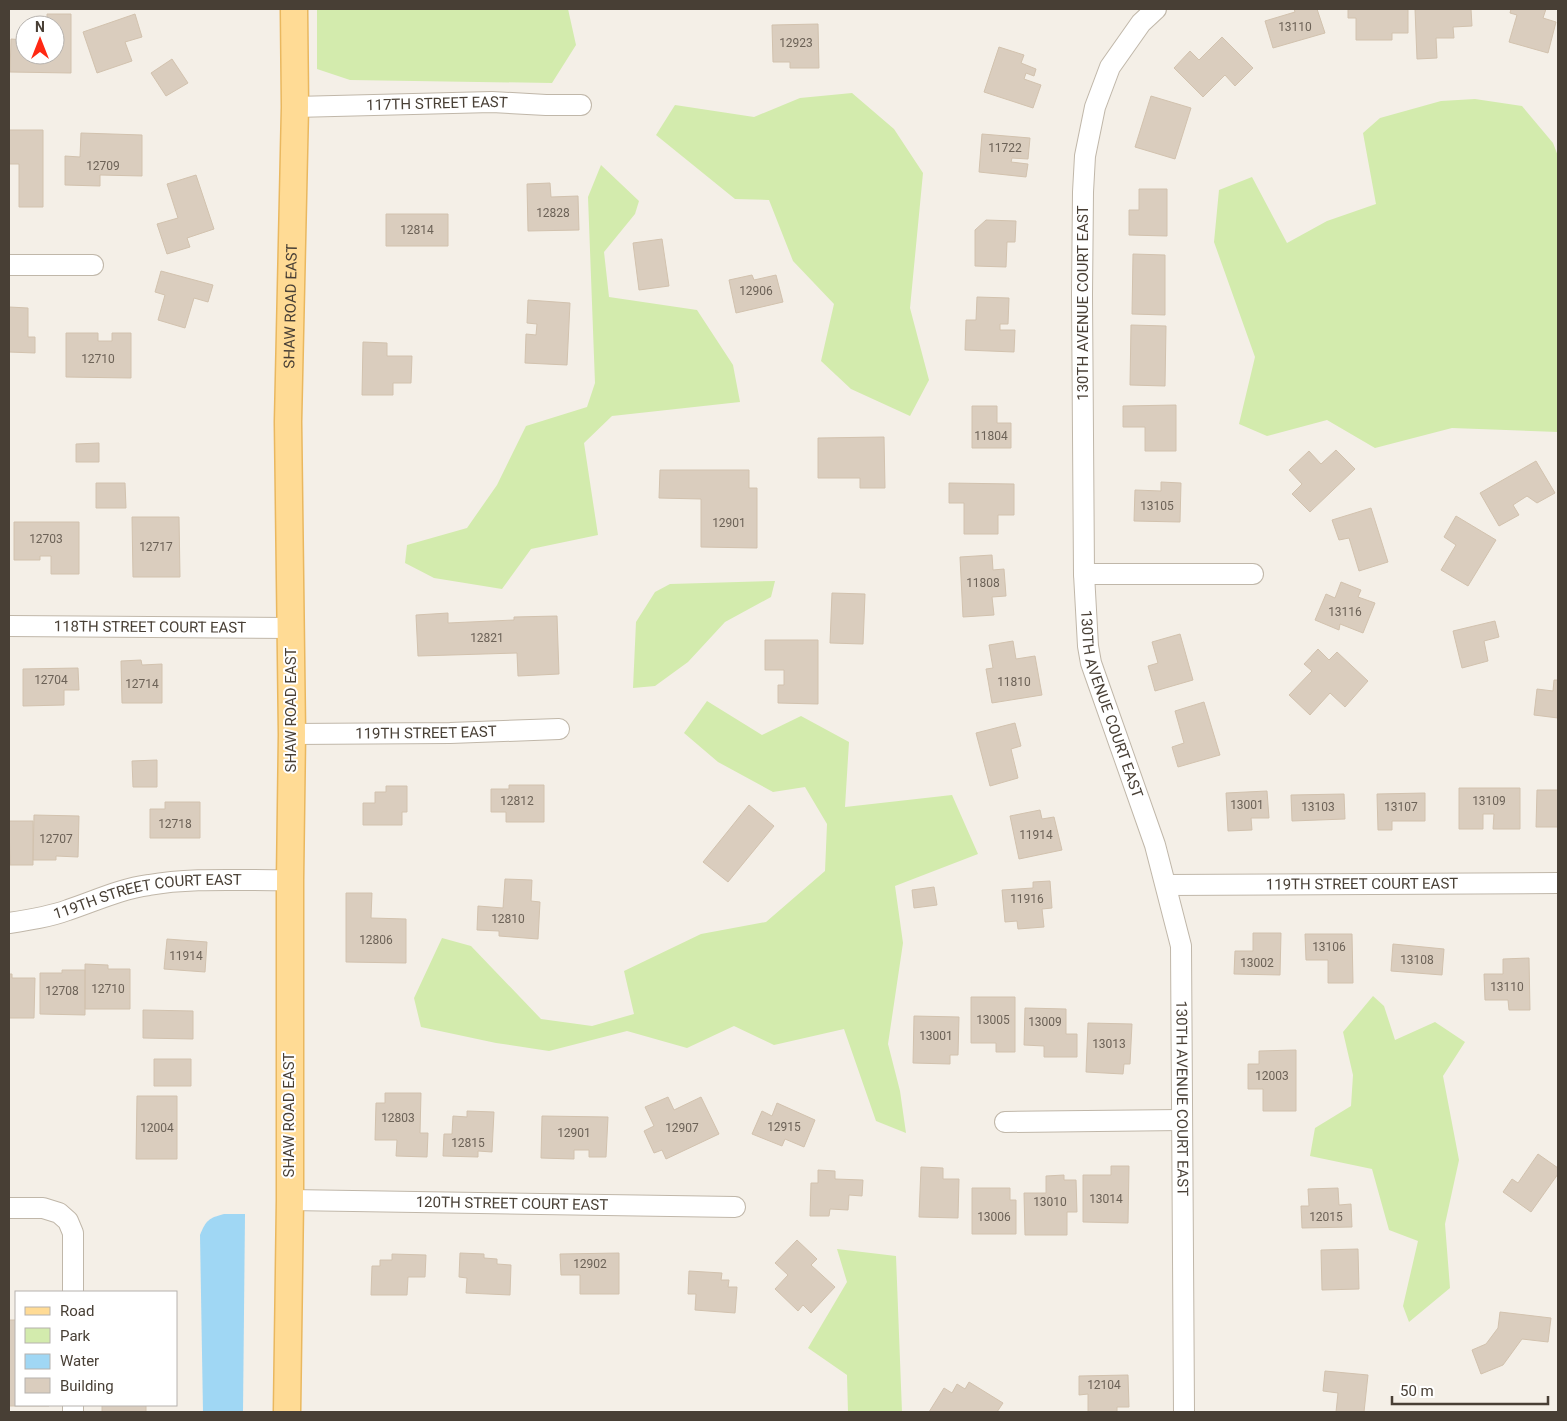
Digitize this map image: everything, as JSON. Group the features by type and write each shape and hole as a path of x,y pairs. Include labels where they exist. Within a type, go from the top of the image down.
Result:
{"main road":[{"name":"SHAW ROAD EAST","path":"288,1412 292,734 288,422 295,107 294,9"}],"street":[{"name":"130TH AVENUE COURT EAST","path":"1156,9 1140,23 1110,67 1095,107 1085,156 1082,192 1084,574 1088,646 1091,663 1155,845 1167,885 1181,946 1184,1412"},
{"name":"117TH STREET EAST","path":"295,107 492,102 580,105"},
{"path":"9,265 93,266"},
{"path":"1084,574 1253,574"},
{"name":"118TH STREET COURT EAST","path":"9,626 291,628"},
{"name":"119TH STREET EAST","path":"292,734 450,733 559,729"},
{"name":"119TH STREET COURT EAST","path":"9,923 58,913 115,892 149,884 184,881 290,880"},
{"name":"119TH STREET COURT EAST","path":"1167,885 1558,883"},
{"path":"1005,1122 1181,1120"},
{"name":"120TH STREET COURT EAST","path":"290,1200 735,1207"},
{"path":"9,1208 43,1208 59,1213 68,1221 73,1233 73,1291"}],"green space":[{"path":"317,9 568,9 576,45 552,83 350,80 317,69"},
{"path":"852,93 894,129 923,173 910,308 929,380 910,416 851,389 821,361 834,304 793,261 769,200 735,199 656,135 675,105 754,117 800,98"},
{"path":"1475,99 1522,106 1553,143 1558,156 1558,432 1452,428 1375,448 1327,420 1267,436 1239,424 1255,357 1214,242 1219,190 1252,177 1287,243 1327,221 1376,204 1363,133 1380,118 1441,101"},
{"path":"601,165 639,201 635,214 604,252 609,297 697,310 733,365 740,402 612,416 584,443 598,535 531,549 502,589 434,578 405,563 407,545 467,528 497,485 526,426 587,407 595,383 588,197"},
{"path":"775,581 771,597 725,622 688,662 655,686 633,688 636,622 655,592 670,584"},
{"path":"707,701 762,735 801,716 849,742 845,807 952,795 978,854 895,886 903,943 888,1044 900,1091 906,1133 876,1121 844,1029 774,1045 734,1026 687,1048 627,1031 549,1051 496,1043 421,1027 414,998 442,938 471,946 541,1019 592,1026 634,1014 624,971 701,934 766,922 825,871 827,824 805,787 773,792 718,762 684,733"},
{"path":"1373,996 1384,1006 1395,1040 1435,1022 1465,1042 1443,1076 1459,1160 1445,1224 1450,1288 1409,1322 1403,1306 1418,1241 1389,1230 1372,1169 1310,1156 1315,1128 1351,1106 1353,1075 1343,1032"},
{"path":"837,1249 896,1256 902,1412 848,1412 847,1375 808,1348 847,1282"}],"water":[{"path":"224,1214 245,1214 243,1412 203,1412 200,1235 209,1220"}],"building":[{"path":"1294,9 1317,9 1325,33 1273,48 1265,21 1295,12"},
{"path":"1348,9 1408,9 1408,33 1392,33 1392,40 1356,40 1356,18 1348,18"},
{"path":"1415,9 1471,9 1472,26 1453,27 1454,38 1436,38 1437,58 1417,59"},
{"path":"1511,9 1546,9 1543,18 1556,22 1548,53 1509,42 1517,15 1510,13"},
{"path":"71,14 71,73 10,72 11,39 15,39 15,65 65,65 65,15 47,15"},
{"path":"135,14 142,37 125,42 132,61 97,73 83,32"},
{"path":"818,24 819,68 790,68 790,62 773,62 772,25"},
{"path":"1222,37 1253,68 1235,86 1225,75 1203,97 1174,68 1190,51 1199,60"},
{"path":"999,47 1024,55 1021,63 1036,69 1034,76 1026,73 1024,79 1041,85 1033,108 984,92"},
{"path":"172,59 188,83 166,96 151,73"},
{"path":"1151,96 1191,108 1175,159 1135,147"},
{"path":"9,130 43,130 43,207 19,207 19,164 9,164"},
{"path":"81,133 142,135 142,176 100,175 100,186 65,185 65,156 80,157"},
{"path":"982,134 1030,138 1028,159 1012,158 1011,162 1028,164 1026,177 979,172"},
{"path":"196,175 214,229 187,238 190,247 167,254 157,224 178,218 167,184"},
{"path":"550,183 551,197 578,196 579,230 528,231 527,184"},
{"path":"1139,189 1167,189 1167,236 1129,235 1129,210 1139,210"},
{"path":"386,214 448,214 448,246 386,246"},
{"path":"986,220 1016,221 1015,242 1007,242 1006,267 975,266 975,230"},
{"path":"662,239 669,286 639,290 633,243"},
{"path":"1133,254 1165,255 1165,315 1132,314"},
{"path":"161,271 213,285 208,302 194,298 185,328 158,320 165,295 155,292"},
{"path":"752,275 754,280 776,275 783,302 736,313 729,280"},
{"path":"977,297 1009,298 1008,324 1000,324 1000,330 1015,330 1014,352 965,350 966,320 976,320"},
{"path":"528,300 570,303 567,365 525,363 526,334 536,335 537,324 527,323"},
{"path":"9,307 28,308 28,337 35,337 35,353 9,352"},
{"path":"1131,325 1166,326 1165,386 1130,385"},
{"path":"66,333 98,333 98,341 112,341 112,333 131,333 131,378 66,377"},
{"path":"363,342 387,343 387,356 412,356 411,383 393,383 393,395 362,395"},
{"path":"1176,405 1176,451 1145,451 1145,427 1123,427 1123,406"},
{"path":"972,406 997,406 997,423 1011,423 1011,448 972,448"},
{"path":"884,437 885,488 860,488 860,478 818,478 818,438"},
{"path":"99,443 99,462 76,462 76,444"},
{"path":"1336,450 1355,469 1310,512 1292,494 1302,484 1289,470 1309,451 1321,464"},
{"path":"1536,461 1555,493 1537,503 1527,496 1513,505 1519,515 1499,526 1480,493"},
{"path":"660,470 749,470 749,488 757,488 757,548 701,547 701,499 659,498"},
{"path":"1161,482 1181,483 1180,522 1134,521 1135,490 1161,491"},
{"path":"96,483 125,483 126,508 96,508"},
{"path":"949,483 1014,484 1014,515 998,515 998,534 964,534 964,503 949,503"},
{"path":"1371,508 1388,562 1359,571 1349,538 1339,540 1332,520"},
{"path":"1456,516 1496,540 1468,586 1441,570 1456,545 1444,537"},
{"path":"132,517 179,517 180,577 133,577"},
{"path":"14,522 79,522 79,574 51,574 51,556 40,556 40,560 14,560"},
{"path":"992,555 993,570 1004,569 1006,596 992,597 994,615 963,617 960,557"},
{"path":"1341,582 1361,590 1358,597 1375,603 1363,633 1340,624 1339,630 1315,620 1326,594 1335,598"},
{"path":"832,593 865,594 863,644 830,643"},
{"path":"448,613 448,623 514,620 514,617 557,616 559,674 518,676 517,653 418,656 416,615"},
{"path":"1495,621 1499,637 1484,641 1488,661 1462,668 1453,631"},
{"path":"1180,634 1193,680 1155,691 1148,666 1158,663 1152,642"},
{"path":"765,640 818,640 818,704 778,703 778,685 784,685 784,670 765,670"},
{"path":"1013,641 1016,659 1035,656 1042,695 992,703 986,669 993,668 989,645"},
{"path":"1318,649 1329,660 1337,652 1368,681 1345,707 1330,693 1310,715 1289,695 1312,671 1304,664"},
{"path":"141,660 142,665 162,664 162,703 122,703 121,661"},
{"path":"78,668 79,690 64,690 64,705 23,706 23,669"},
{"path":"1554,680 1558,680 1558,718 1534,715 1537,689 1553,691"},
{"path":"1204,702 1220,755 1178,767 1172,747 1184,743 1175,711"},
{"path":"1015,723 1021,746 1011,749 1018,778 990,786 976,733"},
{"path":"157,760 157,787 133,787 132,761"},
{"path":"509,785 544,785 544,822 506,822 506,812 491,812 491,789 509,789"},
{"path":"386,786 407,786 407,812 402,812 402,825 363,825 363,803 375,803 375,792 386,792"},
{"path":"1459,788 1520,788 1520,829 1493,829 1494,814 1483,814 1483,829 1459,829"},
{"path":"1537,790 1558,790 1558,827 1536,827"},
{"path":"1267,791 1269,818 1251,818 1252,830 1228,831 1226,793"},
{"path":"1425,793 1425,821 1392,821 1392,830 1378,830 1377,794"},
{"path":"1344,794 1345,819 1292,821 1291,795"},
{"path":"165,802 200,802 200,838 150,838 150,809 165,809"},
{"path":"749,805 774,826 728,882 703,862"},
{"path":"1040,810 1042,819 1054,817 1062,850 1019,859 1010,816"},
{"path":"34,815 79,816 78,857 56,856 56,860 33,860"},
{"path":"9,821 33,821 33,865 10,865"},
{"path":"505,879 532,880 531,901 540,902 538,939 499,936 499,931 477,930 478,906 503,908"},
{"path":"1050,881 1052,908 1042,909 1044,927 1018,929 1017,921 1005,922 1002,890 1033,888 1033,882"},
{"path":"934,887 937,905 914,908 912,890"},
{"path":"346,893 372,893 371,918 406,919 406,963 346,962"},
{"path":"1253,933 1281,933 1280,975 1234,974 1235,951 1253,951"},
{"path":"1305,934 1352,934 1353,983 1328,983 1328,960 1306,960"},
{"path":"167,939 207,942 205,972 164,969"},
{"path":"1393,944 1444,949 1442,975 1391,971"},
{"path":"1529,958 1530,1010 1509,1010 1508,1000 1485,1000 1484,974 1503,974 1503,959"},
{"path":"85,964 108,965 108,969 130,969 130,1009 85,1009"},
{"path":"62,970 85,970 85,1015 40,1014 40,973 62,973"},
{"path":"9,974 12,974 12,978 35,978 34,1018 9,1018"},
{"path":"971,997 1015,997 1015,1052 996,1052 996,1043 971,1043"},
{"path":"1025,1008 1066,1009 1066,1034 1077,1034 1077,1057 1044,1057 1044,1046 1024,1045"},
{"path":"143,1010 193,1011 193,1039 143,1038"},
{"path":"914,1016 959,1017 958,1055 950,1055 950,1064 913,1063"},
{"path":"1088,1023 1132,1024 1130,1064 1124,1064 1123,1074 1086,1072"},
{"path":"1296,1050 1296,1111 1263,1111 1263,1089 1248,1089 1248,1064 1259,1064 1259,1051"},
{"path":"154,1059 191,1059 191,1086 154,1086"},
{"path":"385,1093 421,1093 420,1133 428,1133 427,1157 396,1156 397,1140 375,1140 376,1103 385,1103"},
{"path":"137,1096 177,1096 177,1159 136,1159"},
{"path":"668,1097 674,1110 701,1097 719,1134 666,1159 662,1150 654,1153 644,1131 654,1126 645,1107"},
{"path":"777,1103 815,1120 804,1147 785,1139 782,1146 752,1134 762,1111 772,1116"},
{"path":"467,1111 494,1112 492,1152 478,1151 478,1157 443,1156 444,1134 452,1134 453,1116 467,1117"},
{"path":"542,1116 608,1117 606,1157 589,1157 589,1150 574,1150 574,1159 541,1158"},
{"path":"1538,1154 1558,1168 1558,1174 1531,1212 1503,1192 1512,1179 1518,1183"},
{"path":"1111,1166 1129,1166 1128,1223 1083,1222 1083,1175 1111,1175"},
{"path":"921,1167 943,1168 943,1179 959,1179 958,1218 919,1217"},
{"path":"818,1170 835,1171 835,1179 863,1180 862,1196 849,1195 848,1210 830,1209 829,1216 810,1216 811,1183 818,1183"},
{"path":"1064,1175 1064,1180 1076,1180 1077,1212 1067,1212 1067,1235 1025,1235 1024,1193 1046,1193 1046,1176"},
{"path":"972,1188 1010,1188 1010,1200 1016,1200 1016,1234 972,1234"},
{"path":"1338,1188 1339,1205 1351,1204 1352,1227 1302,1228 1301,1206 1309,1206 1308,1189"},
{"path":"797,1240 817,1259 811,1265 835,1287 811,1313 803,1305 798,1311 775,1289 788,1275 775,1263"},
{"path":"1358,1249 1359,1289 1322,1290 1321,1250"},
{"path":"460,1253 484,1254 484,1258 497,1259 497,1264 511,1265 510,1295 466,1293 467,1278 459,1277"},
{"path":"619,1253 619,1294 580,1294 580,1275 561,1275 560,1254"},
{"path":"392,1254 426,1255 425,1277 408,1277 407,1295 371,1295 372,1266 380,1266 380,1260 392,1260"},
{"path":"689,1271 722,1273 721,1280 729,1280 728,1287 737,1287 735,1313 695,1310 696,1294 688,1294"},
{"path":"1500,1312 1551,1318 1548,1342 1522,1339 1503,1365 1481,1374 1472,1350 1486,1344 1498,1328"},
{"path":"9,1320 15,1320 15,1406 9,1406"},
{"path":"1325,1371 1368,1375 1364,1412 1336,1412 1338,1393 1323,1391"},
{"path":"1128,1375 1129,1407 1117,1407 1117,1412 1088,1412 1088,1394 1079,1395 1079,1376"},
{"path":"969,1382 1003,1403 997,1412 929,1412 944,1388 952,1393 957,1384 965,1389"},
{"path":"102,1406 146,1406 146,1412 102,1412"}]}
